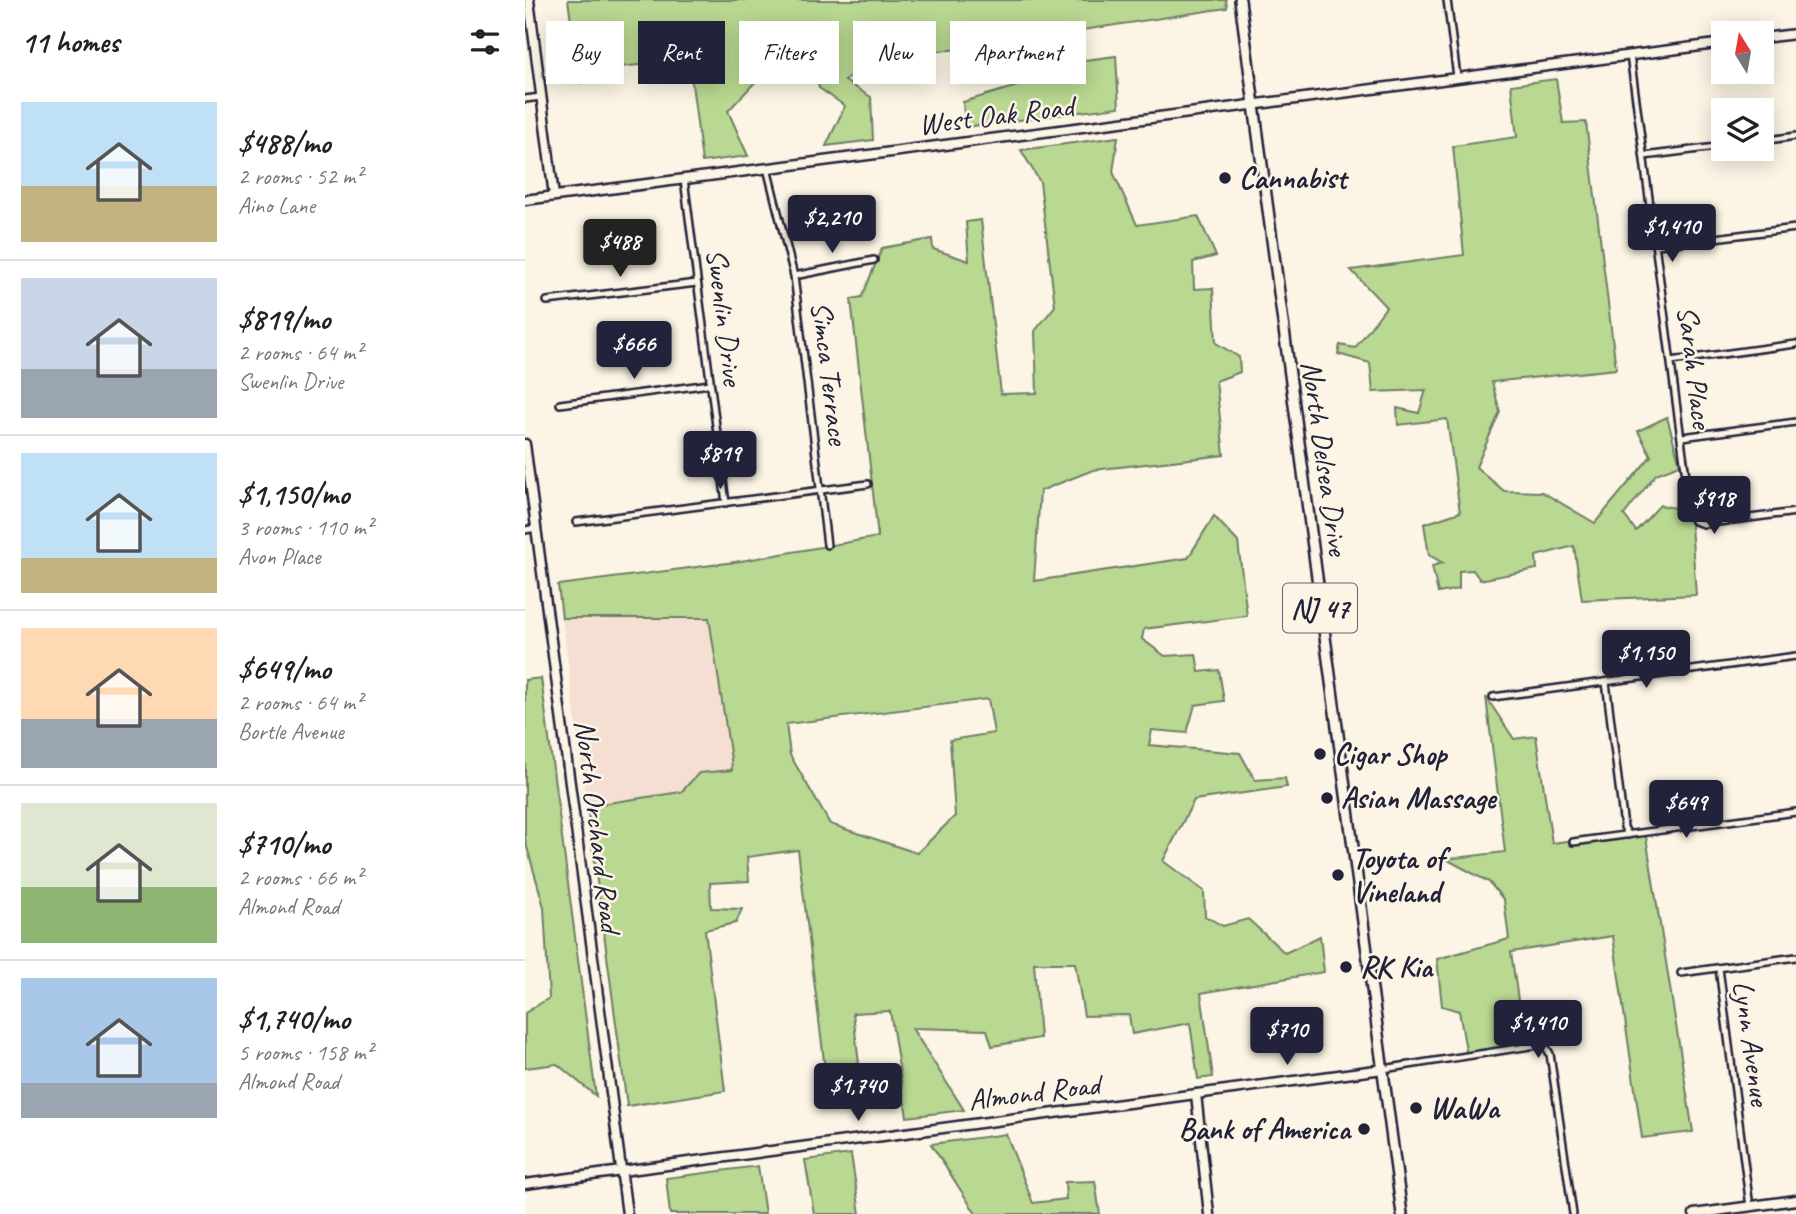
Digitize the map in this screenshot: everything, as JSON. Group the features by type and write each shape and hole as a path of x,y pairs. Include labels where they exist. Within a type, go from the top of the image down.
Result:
{"main road":[{"name":"North Delsea Drive","path":"1240,0 1402,1214"}],"street":[{"path":"529,0 554,196"},
{"path":"1447,0 1457,77"},
{"path":"1775,36 1796,34"},
{"name":"West Oak Road","path":"525,200 1711,45"},
{"name":"Sarah Place","path":"1630,55 1691,514 1698,523 1796,512"},
{"path":"525,99 541,97"},
{"path":"1774,139 1796,136"},
{"path":"1644,156 1711,148"},
{"name":"Simca Terrace","path":"767,168 794,276 827,545"},
{"name":"Swenlin Drive","path":"684,179 726,503"},
{"path":"1657,246 1796,228"},
{"path":"794,276 874,260"},
{"path":"547,301 697,283"},
{"path":"1671,361 1796,344"},
{"path":"560,404 711,384"},
{"path":"1682,437 1796,422"},
{"name":"North Orchard Road","path":"525,444 627,1214"},
{"path":"576,522 868,484"},
{"path":"525,530 536,528"},
{"path":"1493,696 1796,656"},
{"path":"1607,682 1624,827 1628,835"},
{"path":"1573,842 1796,812"},
{"path":"1682,973 1796,957"},
{"name":"Lynn Avenue","path":"1719,968 1750,1207"},
{"path":"1383,1069 1537,1045 1546,1047 1551,1054 1573,1214"},
{"name":"Almond Road","path":"525,1184 621,1169 1383,1069"},
{"path":"1196,1094 1209,1214"},
{"path":"1693,1214 1796,1200"}],"shaded area":[{"path":"562,618 709,618 732,770 699,773 681,792 587,806"}],"green space":[{"path":"568,0 1226,0 1227,8 1086,30 1086,21 950,21 950,50 936,51 936,21 853,21 853,73 845,81 871,97 873,140 826,146 845,106 819,88 818,84 839,84 839,21 739,21 739,84 753,84 728,111 748,156 702,162 692,84 725,84 725,21 638,21 638,65 624,66 624,21 571,21"},
{"path":"1116,56 1119,107 965,127 963,102 1024,84 1086,84 1086,60"},
{"path":"1556,79 1563,123 1586,122 1616,369 1492,382 1500,412 1476,467 1504,491 1542,492 1595,523 1651,456 1638,431 1667,417 1680,465 1656,474 1624,515 1636,531 1660,505 1690,511 1696,595 1582,600 1574,546 1536,556 1537,569 1480,580 1473,570 1459,571 1459,589 1438,593 1432,566 1443,563 1429,555 1424,524 1460,512 1447,419 1398,425 1397,408 1419,413 1426,390 1373,392 1370,363 1338,354 1340,345 1355,348 1386,307 1351,270 1464,255 1453,146 1517,137 1511,85"},
{"path":"1118,137 1113,172 1137,225 1198,216 1216,256 1193,262 1194,289 1213,288 1216,343 1239,357 1240,372 1216,381 1224,455 1093,470 1040,491 1034,581 1188,558 1214,516 1238,542 1247,616 1144,629 1142,639 1165,656 1196,654 1199,672 1219,670 1224,701 1195,705 1187,733 1152,730 1149,745 1240,753 1255,780 1285,778 1287,787 1194,800 1163,861 1204,891 1205,916 1223,926 1248,919 1285,953 1320,936 1324,972 1201,993 1213,1077 1198,1079 1190,1023 1132,1034 1129,1015 1084,1016 1075,963 1034,963 1040,1038 992,1046 987,1030 912,1028 964,1110 907,1117 890,1011 853,1013 859,1064 825,1069 798,850 747,857 749,881 710,883 711,908 742,909 736,923 705,930 725,1091 627,1106 587,806 681,792 699,773 732,770 731,759 709,618 562,618 558,585 735,562 878,537 851,299 862,297 882,248 932,239 933,249 969,261 966,222 981,220 1001,394 1037,393 1035,331 1055,306 1040,182 1021,150","holes":["988,699 994,733 950,740 955,816 917,853 830,824 790,755 786,724"]},
{"path":"541,678 596,1096 557,1064 525,1068 525,1013 549,998 544,907 525,840 525,680"},
{"path":"1486,697 1514,739 1536,736 1552,843 1645,830 1693,1132 1642,1138 1613,936 1511,952 1525,1048 1467,1056 1459,1011 1442,1006 1437,959 1509,939 1504,900 1489,882 1446,859 1505,852"},
{"path":"1006,1134 1033,1203 1066,1199 1065,1182 1095,1181 1100,1214 976,1214 931,1144"},
{"path":"851,1154 860,1214 814,1214 805,1160"},
{"path":"758,1166 765,1214 670,1214 666,1178"}],"place":[{"name":"Cannabist","path":"1225,178"},
{"name":"Cigar Shop","path":"1320,754"},
{"name":"Asian Massage","path":"1327,798"},
{"name":"Toyota of Vineland","path":"1338,875"},
{"name":"RK Kia","path":"1346,967"},
{"name":"WaWa","path":"1416,1108"},
{"name":"Bank of America","path":"1364,1129"}]}
